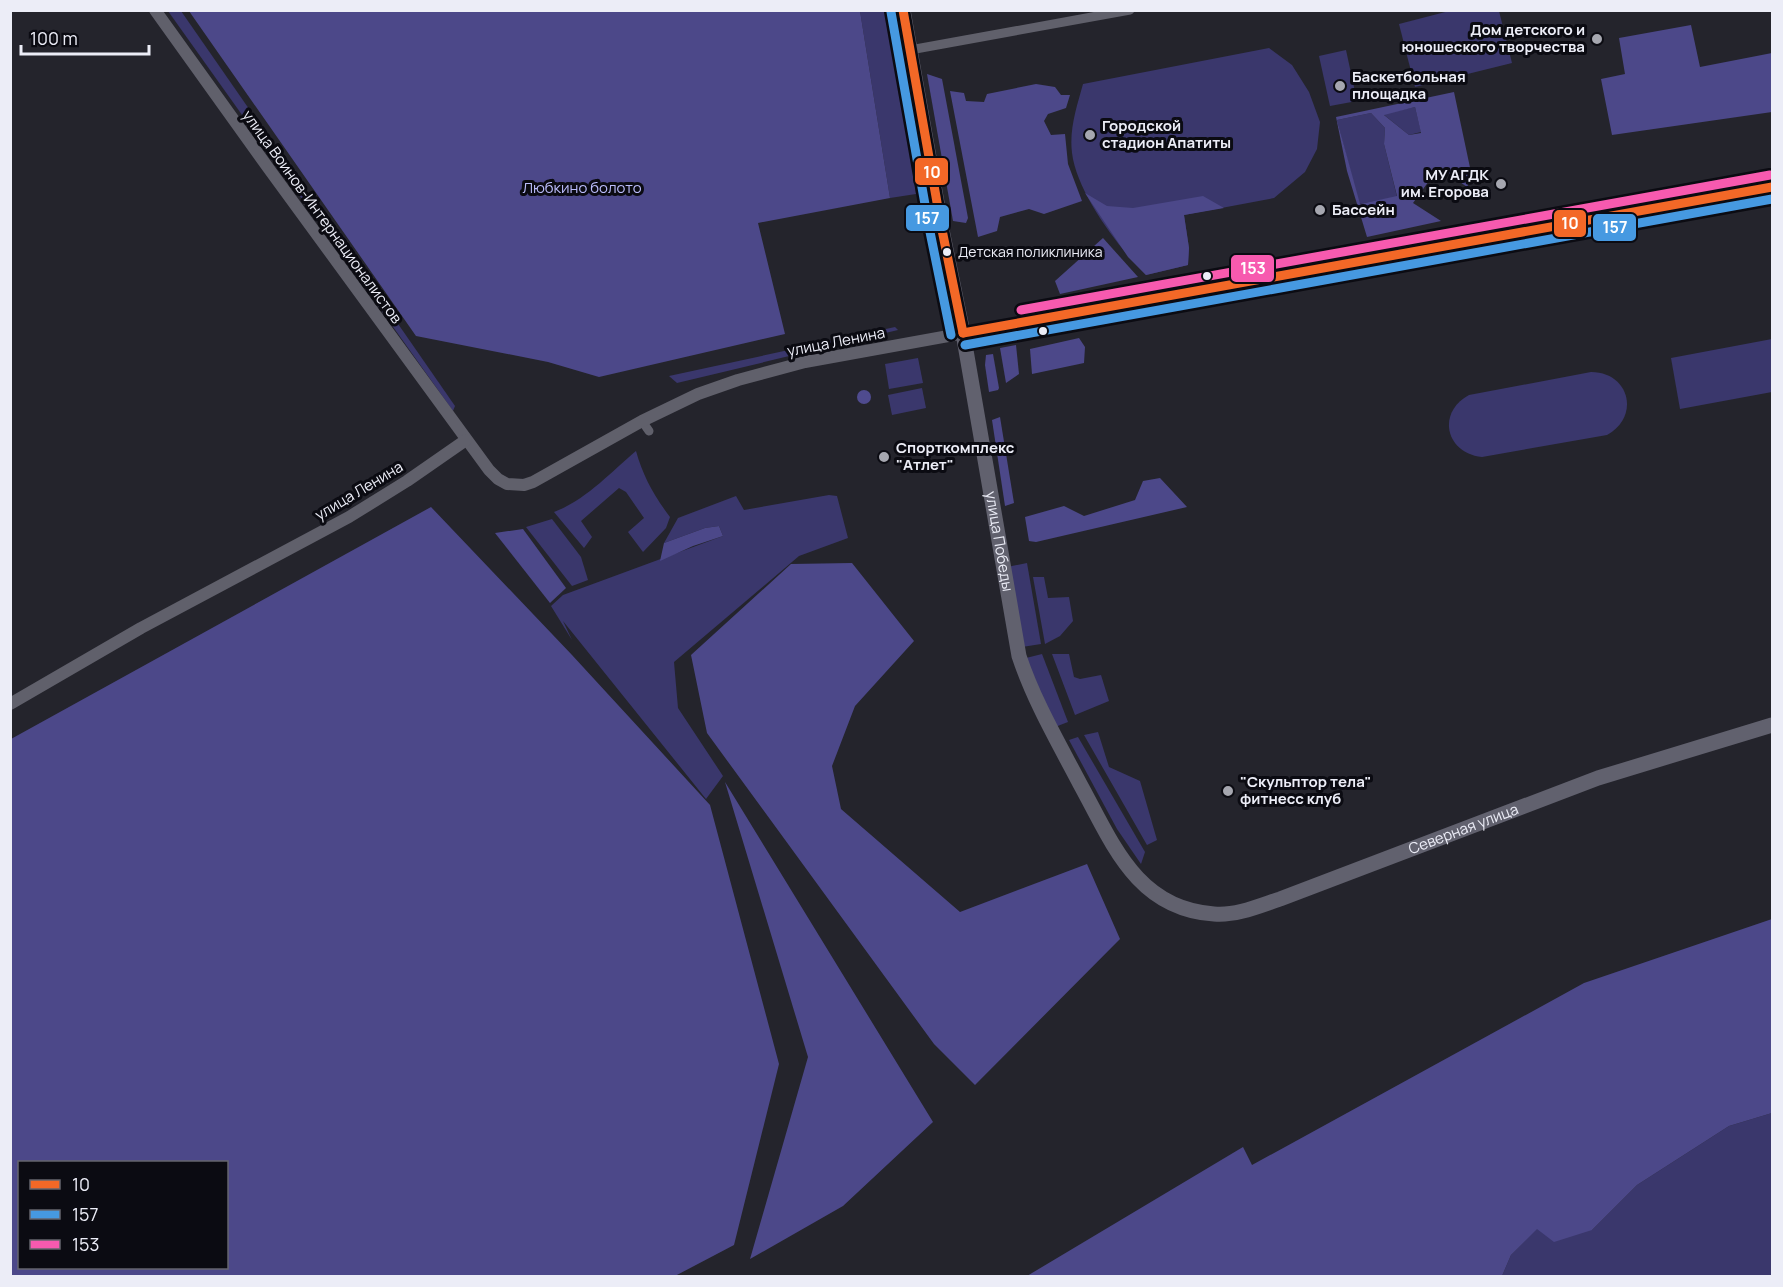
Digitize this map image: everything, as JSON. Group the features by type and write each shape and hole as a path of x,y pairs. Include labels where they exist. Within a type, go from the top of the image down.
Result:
{"main road":[{"name":"улица Победы","path":"903,10 939,214 963,333 1019,656 1029,686 1117,851 1138,880 1156,895"},
{"name":"Северная улица","path":"1156,895 1185,909 1198,912 1215,915 1243,911 1598,778 1773,725"}],"street":[{"name":"улица Воинов-Интернационалистов","path":"155,10 466,440"},
{"path":"910,50 1130,10"},
{"name":"улица Ленина","path":"10,704 141,628 349,517 407,482 466,440 498,479 507,484 524,485 646,426 698,394 738,380 805,362 1773,187"}],"shaded area":[{"path":"1453,10 1499,11 1512,63 1415,87 1399,24"},
{"path":"168,11 181,11 455,406 453,411"},
{"path":"860,11 887,11 893,19 896,45 901,62 901,106 908,135 916,194 890,198"},
{"path":"1269,48 1292,65 1309,92 1320,122 1317,149 1305,172 1274,198 1184,215 1189,248 1188,265 1146,275 1123,250 1100,219 1075,169 1072,135 1083,84"},
{"name":"Баскетбольная площадка","path":"1346,50 1357,101 1330,106 1319,56"},
{"path":"1415,107 1421,132 1409,135 1383,114"},
{"path":"1371,113 1385,128 1384,144 1397,197 1359,204 1337,120"},
{"path":"895,327 898,330 677,383 669,376"},
{"path":"1772,339 1772,392 1680,409 1671,358"},
{"path":"918,358 923,383 889,389 885,364"},
{"path":"1591,372 1604,374 1614,379 1622,387 1626,396 1627,407 1624,417 1618,427 1607,435 1482,457 1470,454 1453,440 1449,421 1452,412 1469,395"},
{"path":"922,388 926,408 892,415 888,395"},
{"path":"861,390 867,390 871,397 867,404 861,404 857,400 857,394"},
{"path":"636,451 650,486 670,517 666,528 643,552 628,532 644,518 626,492 619,488 581,521 592,537 584,548 554,512 587,493"},
{"path":"829,495 837,496 848,538 799,556 674,662 678,708 723,776 706,799 563,621 572,640 551,606 563,595 723,536 719,526 705,528 664,543 678,518 736,496 744,510"},
{"path":"552,519 581,557 588,580 572,586 526,527"},
{"path":"1027,563 1041,644 1022,647 1007,567"},
{"path":"1033,577 1044,577 1048,598 1069,597 1073,621 1060,636 1045,644"},
{"path":"1042,654 1068,722 1055,727 1026,658"},
{"path":"1052,654 1069,654 1074,677 1080,679 1101,675 1109,701 1075,715"},
{"path":"1098,732 1109,767 1140,781 1157,840 1147,845 1084,735"},
{"path":"1078,737 1145,852 1141,864 1117,829 1069,740"},
{"path":"1772,1113 1772,1276 1502,1276 1511,1255 1537,1228 1592,1230 1637,1185 1729,1126"}],"green space":[{"name":"Любкино болото","path":"189,11 860,11 890,198 758,223 785,334 599,377 548,362 416,336"},
{"path":"1691,25 1700,67 1772,53 1772,112 1612,135 1601,79 1625,74 1619,38"},
{"path":"927,74 942,79 968,218 966,223 953,221"},
{"path":"1036,84 1055,87 1061,95 1070,95 1066,108 1048,114 1044,121 1051,135 1065,134 1068,164 1082,201 1044,214 1029,209 1000,217 997,231 978,237 950,91 964,93 966,101 984,102 987,94"},
{"path":"1454,92 1472,177 1467,187 1439,167 1413,203 1441,221 1367,237 1347,171 1336,117","holes":["1415,107 1421,133 1409,135 1384,115","1371,113 1385,128 1384,144 1397,196 1360,204 1337,120"]},
{"path":"1085,193 1107,206 1133,208 1203,196 1224,208 1184,215 1189,248 1188,265 1146,275 1128,257"},
{"path":"1103,238 1138,277 1060,294 1055,281"},
{"path":"1079,338 1085,347 1084,363 1032,374 1030,349"},
{"path":"1016,345 1019,374 1006,383 1000,348"},
{"path":"993,354 999,388 989,392 985,365 986,355"},
{"path":"1000,417 1014,503 1005,506 992,420"},
{"path":"1160,478 1187,507 1036,542 1029,541 1025,517 1064,506 1084,516 1135,500 1143,481"},
{"path":"431,507 710,805 779,1064 734,1245 675,1276 11,1276 11,739"},
{"path":"719,526 723,536 660,561 664,543 705,528"},
{"path":"523,529 566,588 550,603 495,533"},
{"path":"852,563 914,641 855,706 832,766 841,809 960,912 1087,864 1120,939 975,1085 934,1044 707,733 691,655 791,564"},
{"path":"725,782 933,1122 843,1206 750,1259 808,1057"},
{"path":"1772,919 1772,1113 1729,1126 1637,1185 1592,1230 1554,1242 1537,1229 1511,1255 1502,1276 1027,1276 1243,1147 1252,1165 1584,983"}],"transit line":[{"name":"10","path":"903,10 941,225 963,333"},
{"name":"157","path":"891,12 929,227 951,335"},
{"name":"153","path":"1021,310 1770,175"},
{"name":"10","path":"963,333 1772,187"},
{"name":"157","path":"965,345 1772,199"}],"place":[{"name":"Дом детского и юношеского творчества","path":"1597,39"},
{"name":"Баскетбольная площадка","path":"1340,86"},
{"name":"Городской стадион Апатиты","path":"1090,135"},
{"name":"МУ АГДК им. Егорова","path":"1501,184"},
{"name":"Бассейн","path":"1320,210"},
{"name":"Детская поликлиника","path":"947,252"},
{"name":"Спорткомплекс \"Атлет\"","path":"884,457"},
{"name":"\"Скульптор тела\" фитнесс клуб","path":"1228,791"}]}
